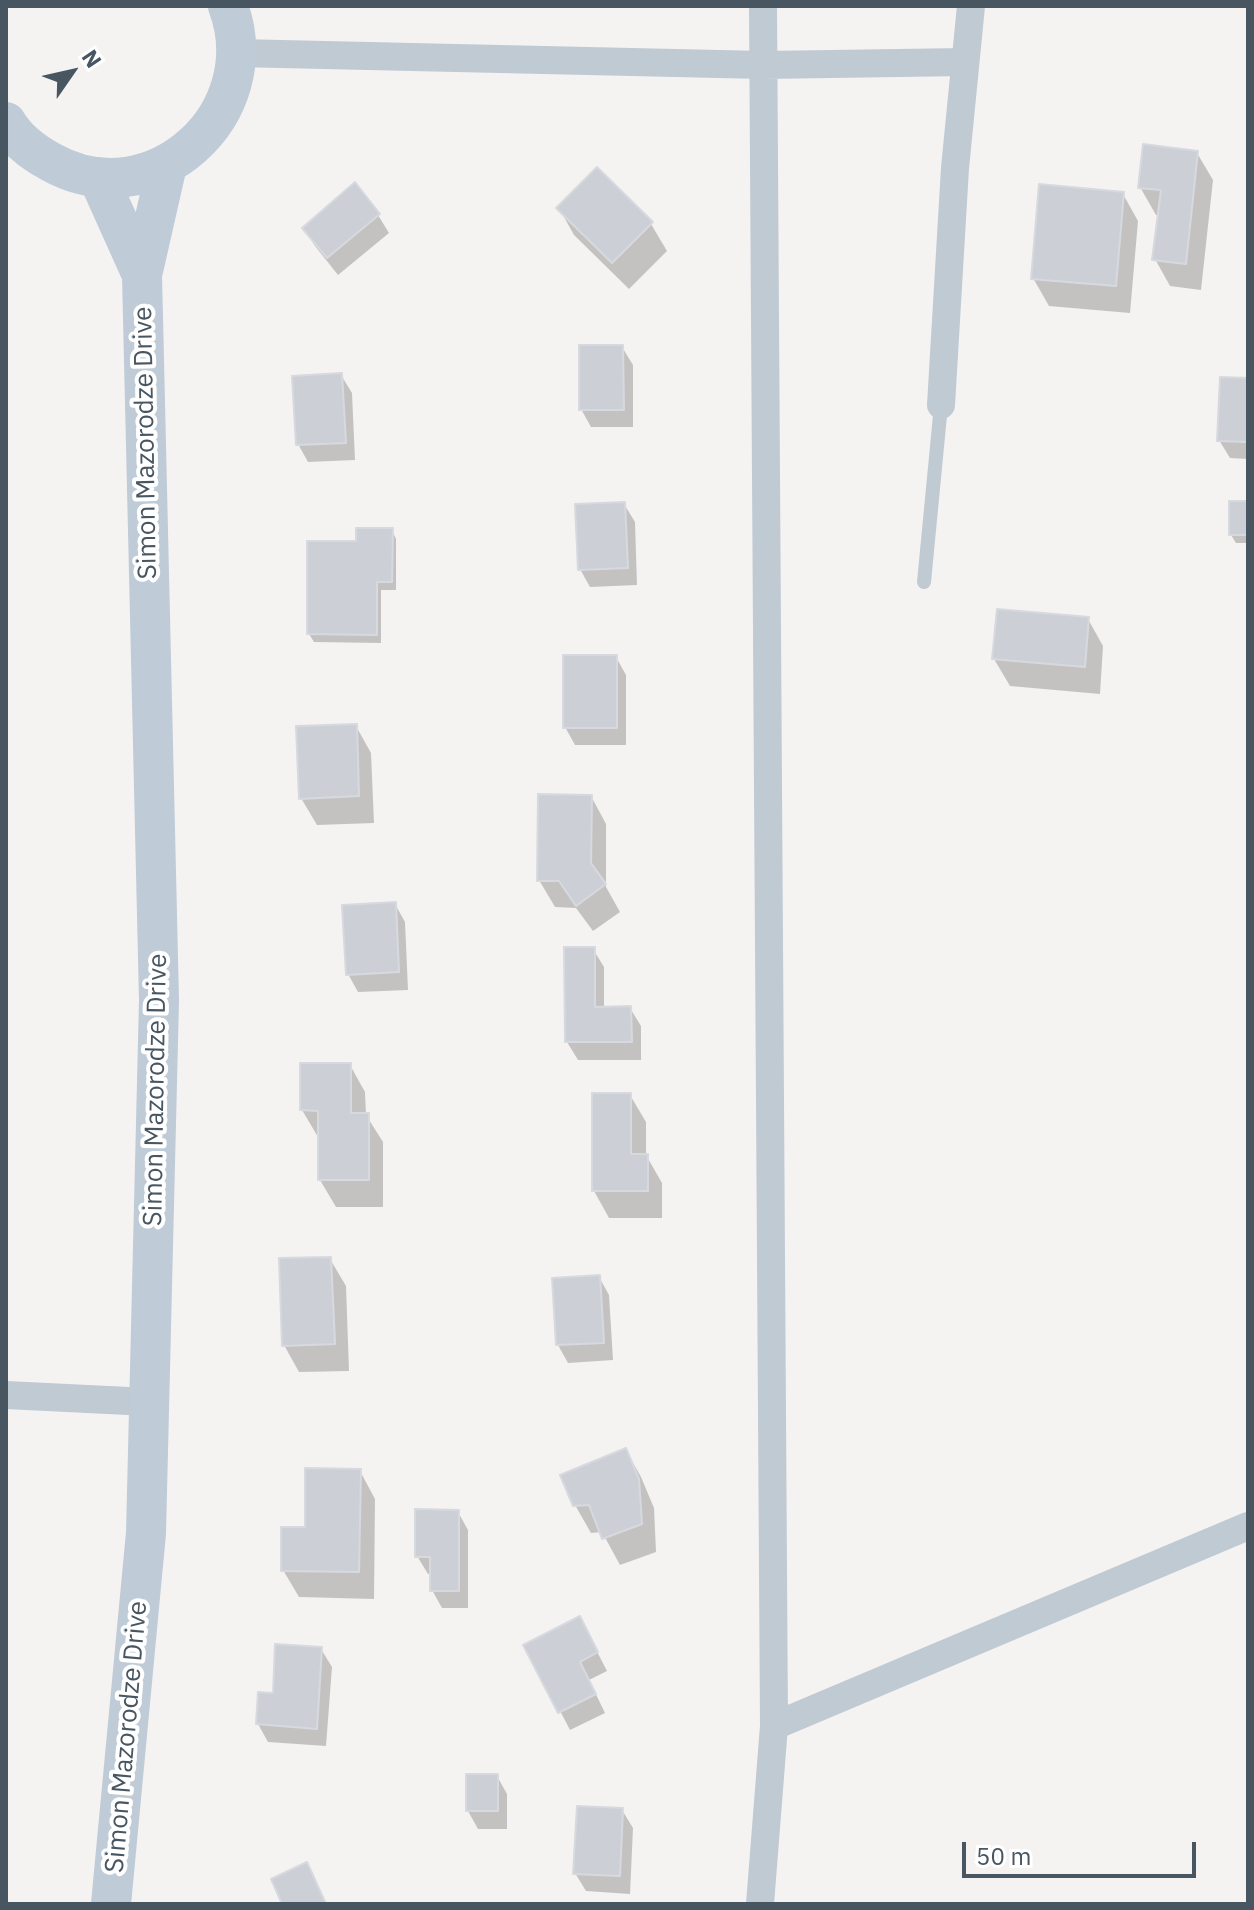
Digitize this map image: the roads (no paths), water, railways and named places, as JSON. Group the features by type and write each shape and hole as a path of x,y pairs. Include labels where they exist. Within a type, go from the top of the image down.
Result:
{"street":[{"path":"6,122 34,153 64,169 98,177 133,176 167,165 204,137 228,98 237,53 234,22 228,6"},
{"path":"760,1904 774,1726 763,6"},
{"path":"941,405 955,168 971,6"},
{"path":"237,53 763,65 965,62"},
{"name":"Simon Mazorodze Drive","path":"111,1904 146,1533 159,1000 142,275 167,165"},
{"name":"Simon Mazorodze Drive","path":"98,177 142,275"},
{"path":"6,1395 149,1402"},
{"path":"774,1726 1248,1526"}],"lane":[{"path":"924,582 941,405"}]}
